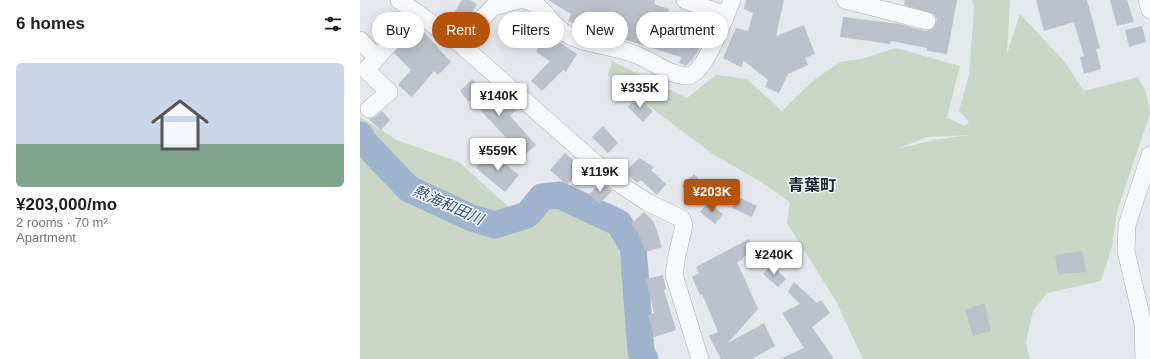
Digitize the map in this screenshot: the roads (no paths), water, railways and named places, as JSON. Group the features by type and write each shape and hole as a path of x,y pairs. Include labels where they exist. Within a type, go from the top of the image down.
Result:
{"street":[{"path":"399,0 417,12"},
{"path":"489,12 493,8 506,2 519,0"},
{"path":"523,0 534,3 558,29 574,38 634,54 677,74 689,77 694,74 710,53 712,48"},
{"path":"685,0 717,12"},
{"path":"726,12 732,0"},
{"path":"844,0 868,3 927,21"},
{"path":"1147,0 1150,10"},
{"path":"360,40 377,58"},
{"path":"369,109 388,92 366,70 386,48"},
{"path":"465,48 618,183 647,202 682,219 684,226 677,254 674,275 700,359"},
{"path":"1144,359 1143,324 1126,251 1128,225 1150,155"}],"waterway":[{"name":"熱海和田川","path":"360,135 363,141 409,189 472,218 495,225 527,215 542,197 559,195 619,223 633,247 641,352 645,359"}],"district":[{"name":"青葉町","path":"812,185"}]}
